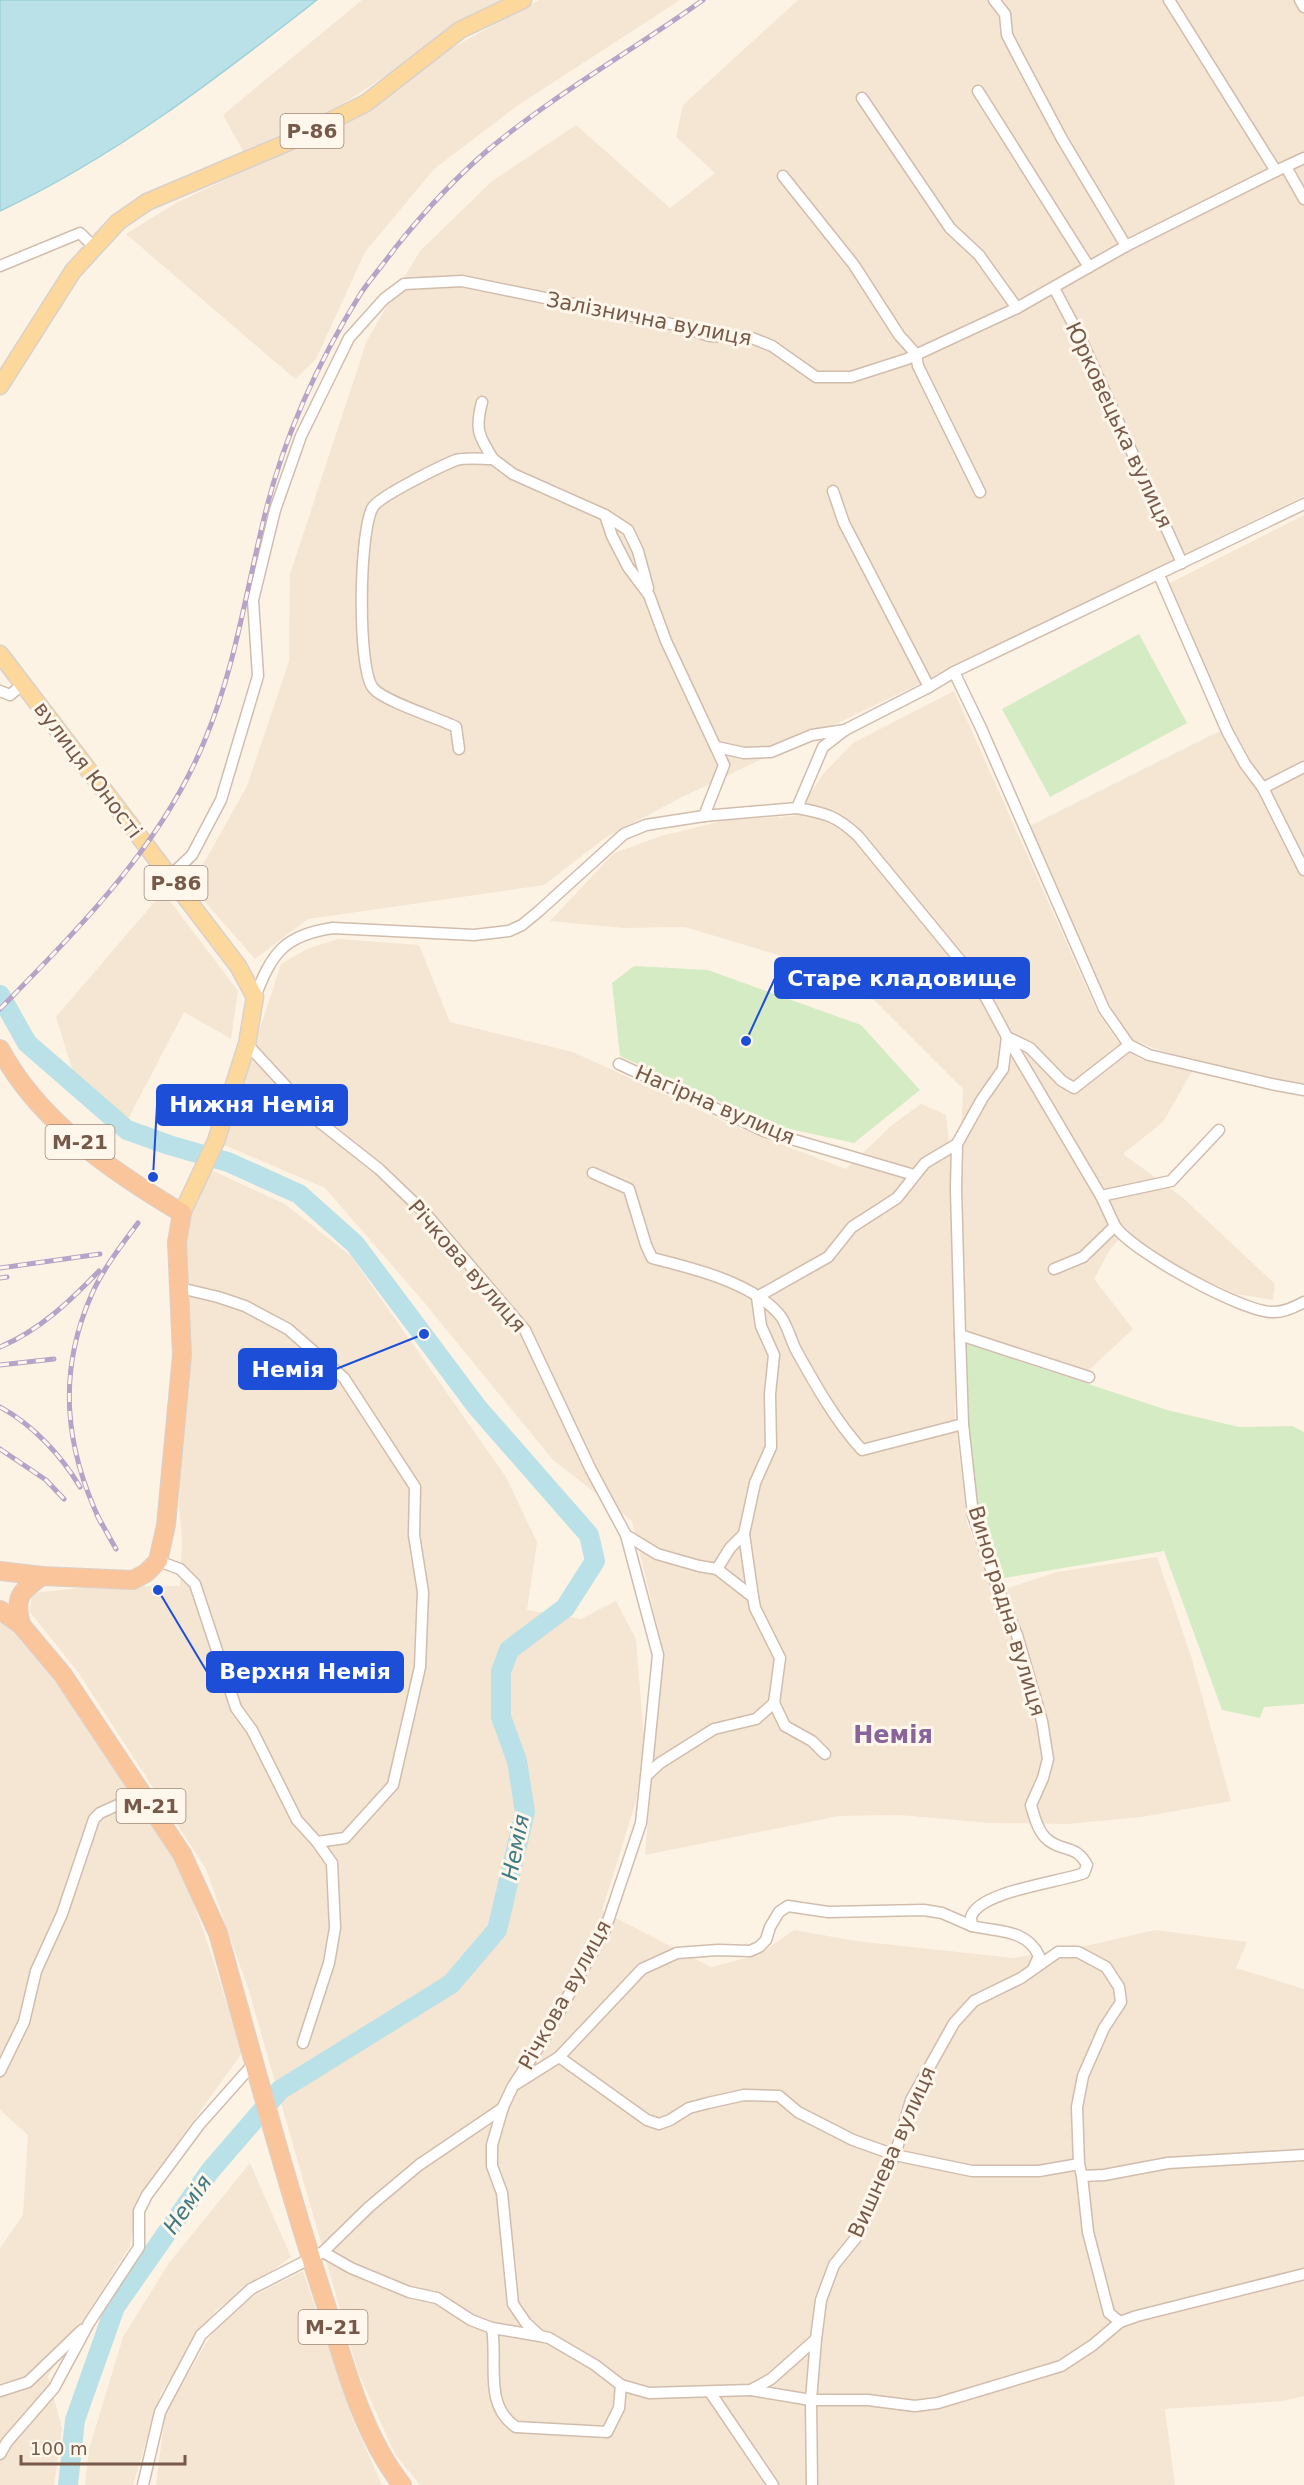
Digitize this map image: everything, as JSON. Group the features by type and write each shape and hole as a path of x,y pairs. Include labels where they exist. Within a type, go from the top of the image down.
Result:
{"highway":[{"name":"М-21","path":"0,1049 24,1087 57,1122 123,1178 182,1213"},
{"path":"0,1571 42,1576 134,1580 158,1561 166,1525 182,1355 177,1242 182,1213"},
{"path":"21,1624 17,1608 19,1599 23,1590 42,1576"},
{"name":"М-21","path":"0,1610 21,1624 63,1675 182,1854 207,1905 218,1933 283,2161 316,2255 349,2378 364,2416 390,2469 402,2485"}],"main road":[{"name":"Р-86","path":"0,387 54,301 94,247 118,222 147,202 291,141 366,103 460,30 522,0"},
{"name":"вулиця Юності","path":"0,654 238,966 255,997"},
{"path":"182,1213 216,1141 248,1044 255,997"}],"street":[{"path":"994,0 1005,14 1007,36 1035,90 1126,246"},
{"path":"1169,0 1281,169 1304,199"},
{"path":"1300,0 1304,7"},
{"path":"978,91 1089,267"},
{"path":"862,98 950,228 979,255 1017,308"},
{"name":"Залізнична вулиця","path":"170,876 192,855 221,801 258,676 253,600 275,510 301,436 349,338 384,299 404,284 462,281 676,325 710,336 752,338 772,346 816,377 851,377 916,354 1017,308 1126,246 1304,158"},
{"path":"783,176 854,265 899,335 916,354 918,366 980,492"},
{"path":"0,266 80,233 94,247"},
{"name":"Юрковецька вулиця","path":"1054,288 1080,337 1182,563"},
{"path":"482,402 477,422 482,441 493,459 513,474 605,515 628,530 638,551 649,595 666,641 724,765 704,816"},
{"path":"459,749 456,728 385,697 373,689 363,656 362,606 366,526 373,506 392,491 458,459 493,459"},
{"path":"833,491 844,523 929,687"},
{"path":"797,807 823,747 845,730 954,672 1304,504"},
{"path":"605,515 612,536 628,567 649,595"},
{"path":"1159,575 1227,731 1245,764 1263,788 1304,870"},
{"path":"954,672 1104,1009 1129,1045 1149,1055 1304,1090"},
{"name":"вулиця Юності","path":"0,691 10,695 23,684"},
{"path":"717,747 744,753 771,752 812,735 845,730"},
{"path":"1263,788 1304,767"},
{"path":"255,997 265,970 288,941 310,931 333,928 474,934 509,931 522,925 539,911 624,834 646,825 704,816 797,807 823,812 842,821 858,836 977,981 1121,1234 1157,1262 1251,1309 1273,1312 1304,1302"},
{"path":"1007,1037 1030,1048 1062,1081 1074,1088 1129,1045"},
{"name":"Виноградна вулиця","path":"972,1926 972,1916 977,1908 989,1901 1005,1893 1084,1873 1087,1865 1082,1854 1048,1840 1037,1823 1031,1805 1043,1778 1048,1759 1042,1721 1017,1635 996,1584 974,1515 963,1424 956,1189 957,1144 982,1099 1003,1069 1007,1037"},
{"name":"Річкова вулиця","path":"248,1044 317,1120 379,1169 426,1214 525,1330 590,1468 626,1535 658,1655 641,1823 605,1930 544,2039 513,2086 503,2108 492,2145 492,2166 502,2193 513,2304 526,2323 540,2336"},
{"name":"Нагірна вулиця","path":"619,1064 764,1131 914,1175"},
{"path":"1101,1196 1171,1181 1219,1130"},
{"path":"757,1298 828,1257 852,1227 897,1198 925,1162 957,1144"},
{"path":"593,1173 628,1189 652,1258 702,1271 743,1287 779,1313 814,1383 841,1426 862,1450 963,1424"},
{"path":"1054,1269 1083,1257 1115,1226"},
{"path":"180,1288 245,1306 288,1329 344,1378 415,1487 414,1535 423,1592 420,1667 393,1785 345,1838 317,1842"},
{"path":"757,1298 761,1326 774,1355 770,1394 771,1447 755,1483 744,1534 753,1596 755,1608 780,1658 774,1703 785,1726 812,1741 825,1754"},
{"path":"960,1335 1089,1377"},
{"path":"717,1569 730,1548 744,1534"},
{"path":"626,1535 657,1554 717,1569 753,1596"},
{"path":"158,1561 180,1569 195,1584 236,1708 252,1730 297,1820 332,1863 335,1928 329,1963 303,2043"},
{"path":"646,1776 660,1763 714,1729 756,1719 774,1703"},
{"path":"0,2071 24,2022 36,1971 62,1914 94,1819 100,1813 142,1794"},
{"path":"513,2086 559,2057 642,1969 677,1953 718,1950 750,1951 759,1947 766,1940 770,1927 779,1912 788,1906 828,1912 924,1910 942,1913 972,1926 1018,1935 1034,1944 1039,1956 1034,1967"},
{"name":"Вишнева вулиця","path":"812,2485 811,2400 816,2339 821,2300 834,2265 859,2234 873,2194 896,2155 911,2100 954,2024 974,2001 1022,1977 1058,1952 1078,1952 1106,1967 1119,1987 1121,2002 1104,2028 1083,2076 1077,2107 1079,2164"},
{"path":"559,2057 647,2120 659,2124 670,2120 688,2108 708,2103 744,2095 778,2096 798,2112 854,2140 896,2155 972,2171 1039,2171 1079,2164 1088,2232 1106,2306 1109,2313 1120,2322"},
{"path":"0,2454 54,2388 89,2323 139,2247 139,2211 147,2195 199,2125 254,2063"},
{"path":"144,2485 160,2412 201,2335 251,2289 316,2255 419,2165 503,2108"},
{"path":"1082,2176 1104,2175 1168,2163 1304,2155"},
{"path":"316,2255 409,2292 437,2298 471,2320 492,2328 549,2338 595,2365 621,2385 649,2393 751,2390 811,2400 868,2400 915,2406 938,2403 1061,2366 1094,2345 1120,2322 1137,2316 1304,2274"},
{"path":"0,2391 28,2382 89,2323"},
{"path":"492,2328 495,2345 493,2393 505,2420 516,2427 608,2432 619,2408 621,2385"},
{"path":"751,2390 771,2379 816,2339"},
{"path":"710,2392 773,2485"}],"shaded area":[{"path":"362,0 501,0 458,21 388,74 331,112 243,151 223,115"},
{"path":"539,0 680,0 517,106 434,169 365,252 316,359 295,379 126,234 176,203 360,116 439,55"},
{"path":"798,0 1304,0 1304,496 680,798 605,838 544,885 308,919 255,959 191,886 247,786 289,661 290,574 367,340 420,251 492,181 576,125 670,208 715,173 676,137 683,105"},
{"path":"1304,515 1304,1088 1204,1066 1132,1040 1096,984 1030,826 1232,725 1168,584"},
{"path":"954,691 1096,1009 1117,1041 1140,1059 1193,1070 1163,1122 1123,1154 1182,1197 1275,1284 1273,1300 1236,1294 1171,1265 1124,1233 1109,1251 1094,1279 1133,1329 1088,1371 966,1330 959,1186 963,1089 874,1000 778,955 685,927 624,928 550,921 614,853 661,836 726,820 794,816 824,773 853,743"},
{"path":"163,892 238,991 231,1039 184,1012 126,1123 73,1072 56,1017"},
{"path":"338,939 419,945 450,1022 573,1052 734,1126 846,1169 892,1125 921,1104 946,1115 951,1160 954,1228 955,1417 967,1522 993,1593 1057,1572 1157,1557 1191,1656 1231,1801 1142,1817 1067,1824 990,1823 899,1815 839,1816 645,1855 656,1733 661,1641 632,1521 553,1460 423,1301 325,1188 222,1144 281,964 307,949"},
{"path":"211,1170 285,1204 351,1256 506,1477 537,1542 527,1610 581,1619 616,1601 636,1639 644,1739 636,1801 602,1911 711,1967 758,1955 794,1930 856,1941 1013,1958 1090,1945 1155,1930 1247,1942 1236,1968 1304,1989 1304,2396 1283,2401 1165,2409 1175,2485 420,2485 395,2454 358,2372 249,1991 206,1869 78,1672 29,1611 33,1593 88,1587 180,1586 182,1540 179,1505 185,1312 184,1247 190,1216"},
{"path":"0,1622 16,1635 69,1698 180,1866 211,1953 242,2053 139,2196 130,2246 48,2376 62,2428 54,2485 0,2485 0,2248 23,2215 28,2135 0,2110"},
{"path":"250,2163 291,2257 216,2310 161,2393 133,2485 85,2485 89,2449 123,2337 169,2263"},
{"path":"303,2271 353,2420 382,2485 156,2485 165,2413 214,2330 253,2296"}],"green space":[{"path":"1139,634 1187,723 1050,797 1002,709"},
{"path":"634,966 708,970 861,1025 920,1090 854,1143 771,1125 620,1056 612,983"},
{"path":"965,1343 1167,1410 1239,1427 1292,1426 1304,1432 1304,1704 1264,1707 1260,1718 1222,1710 1164,1551 999,1579 979,1516 968,1431"}],"water":[{"path":"0,0 317,0 203,87 124,141 43,190 0,211"}],"waterway":[{"name":"Немія","path":"0,995 27,1043 127,1130 228,1162 299,1194 355,1244 477,1407 589,1535 595,1561 565,1608 509,1650 501,1672 501,1717 517,1761 525,1812 497,1930 451,1984 280,2090 210,2171 115,2307 75,2420 68,2485"}],"railway":[{"path":"0,1009 115,885 165,817 186,780 204,742 224,686 265,514 282,456 317,372 361,293 428,209 463,172 488,150 567,91 703,0"},
{"path":"101,1523 79,1467 73,1439 70,1411 73,1354 80,1325 95,1286 138,1223"},
{"path":"0,1268 100,1254"},
{"path":"0,1347 41,1324 99,1271"},
{"path":"0,1278 7,1277"},
{"path":"0,1365 54,1359"},
{"path":"0,1407 35,1432 64,1464 80,1487"},
{"path":"0,1449 46,1480 64,1499"},
{"path":"97,1515 116,1549"}],"place":[{"name":"Старе кладовище","path":"746,1041"},
{"name":"Нижня Немія","path":"153,1177"},
{"name":"Немія","path":"424,1334"},
{"name":"Верхня Немія","path":"158,1590"}],"district":[{"name":"Немія","path":"893,1735"}]}
